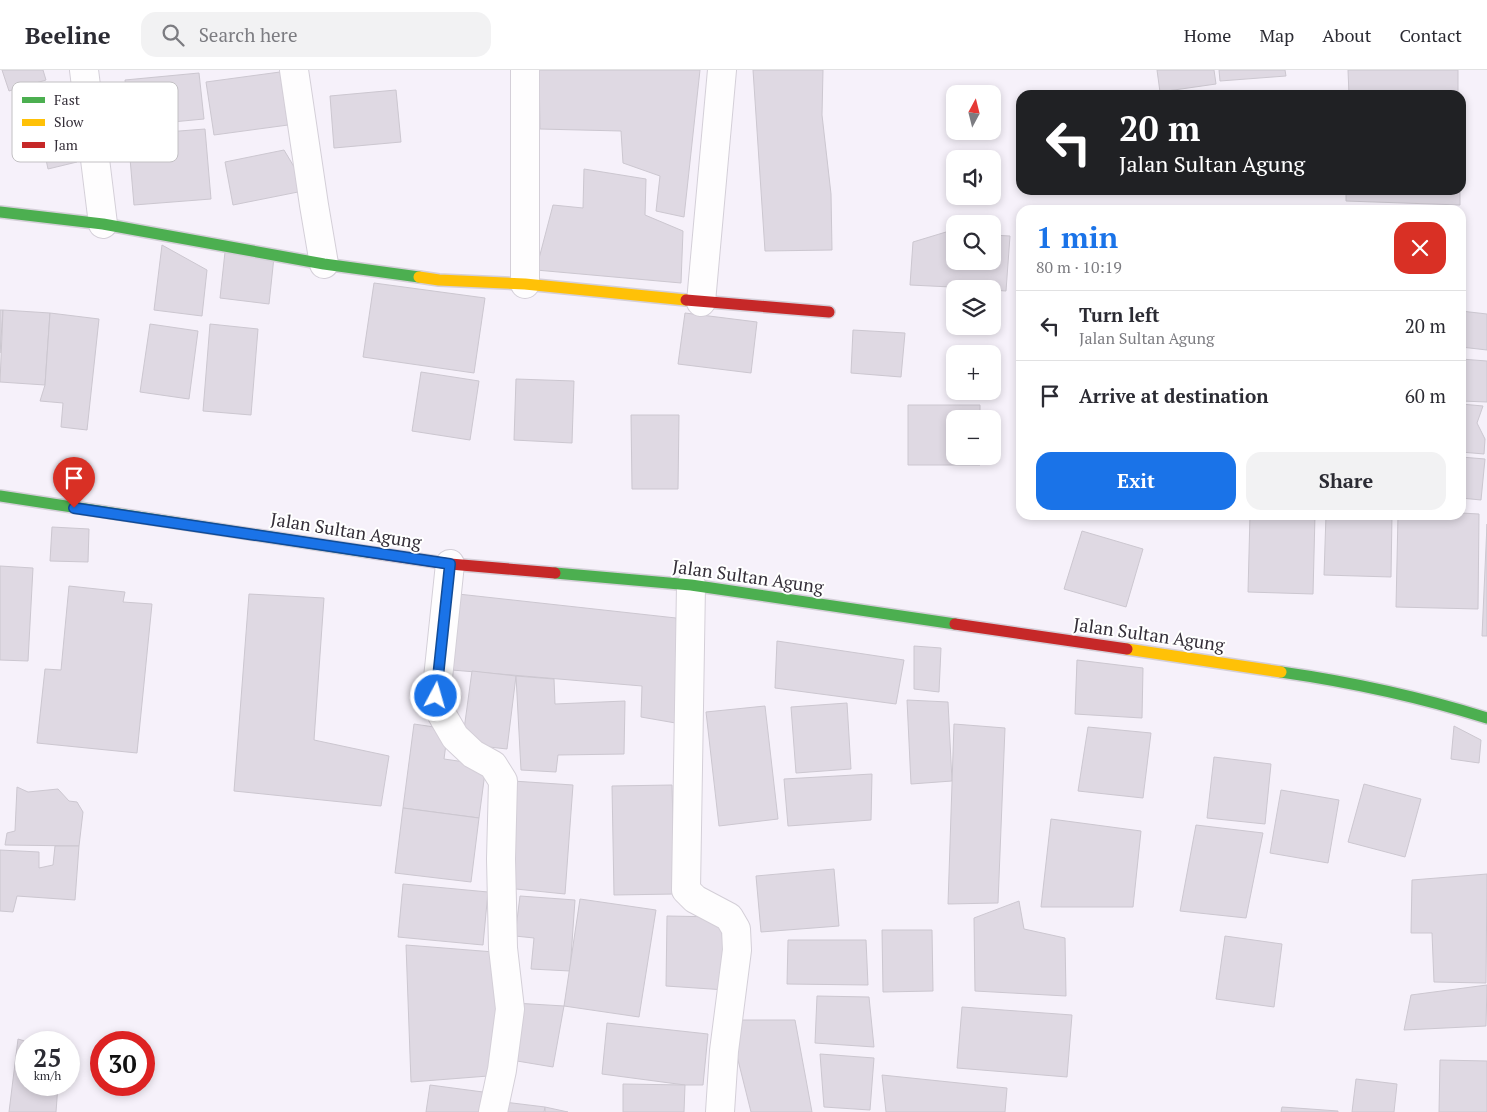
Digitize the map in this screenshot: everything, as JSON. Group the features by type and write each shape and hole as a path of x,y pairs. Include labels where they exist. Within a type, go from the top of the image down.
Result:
{"street":[{"path":"294,70 324,264"},
{"path":"525,70 525,284"},
{"path":"701,302 722,70"},
{"path":"95,162 102,224"},
{"path":"0,212 102,224 324,264 439,280 525,284 701,302 829,312"},
{"name":"Jalan Sultan Agung","path":"0,496 450,564 691,585 1336,680 1445,705 1487,718"},
{"path":"450,564 436,696 441,713 455,737 473,754 494,765 504,781 501,859 503,948 510,1009 502,1070 493,1112"},
{"path":"691,585 686,890 695,900 729,917 736,929 737,950 724,1051 720,1112"}],"building":[{"path":"2,70 43,70 46,80 39,82 12,82 12,90 9,91"},
{"path":"539,70 700,70 684,217 656,211 660,176 623,163 621,131 540,129"},
{"path":"753,70 823,70 822,115 831,194 832,250 765,251"},
{"path":"1157,70 1214,70 1216,84 1174,90 1160,90"},
{"path":"1219,70 1285,70 1286,76 1220,81"},
{"path":"1348,70 1458,70 1458,90 1349,90"},
{"path":"280,72 288,125 214,135 206,82"},
{"path":"199,73 204,119 178,121 178,82 125,82 125,80"},
{"path":"396,90 401,142 334,148 330,96"},
{"path":"205,129 211,199 134,205 130,162 178,162 178,131"},
{"path":"284,150 308,190 233,205 225,162"},
{"path":"46,162 77,162 48,169"},
{"path":"584,169 646,179 645,215 683,231 681,283 536,270 553,205 583,208"},
{"path":"1346,195 1460,195 1460,205 1346,201"},
{"path":"946,232 946,270 1001,270 1001,236 1010,236 1006,291 1001,291 1001,280 946,280 946,287 910,285 913,242"},
{"path":"162,245 207,270 202,316 154,310"},
{"path":"225,252 274,257 269,304 220,298"},
{"path":"374,283 485,298 474,373 363,357"},
{"path":"0,310 3,310 0,353"},
{"path":"3,310 50,313 45,385 0,382"},
{"path":"1466,312 1487,314 1487,350 1466,348"},
{"path":"50,313 99,319 87,430 61,427 63,403 40,401 45,385"},
{"path":"685,313 757,322 751,373 678,364"},
{"path":"150,324 198,331 189,399 140,392"},
{"path":"210,324 258,329 251,415 203,411"},
{"path":"853,330 905,333 901,377 851,373"},
{"path":"1466,359 1487,361 1487,402 1466,401"},
{"path":"421,372 479,381 470,440 412,431"},
{"path":"516,379 574,381 572,443 514,440"},
{"path":"1466,404 1483,406 1477,423 1485,439 1484,454 1466,452"},
{"path":"908,405 980,405 980,410 946,410 946,465 908,465"},
{"path":"631,415 679,415 678,489 632,489"},
{"path":"1466,457 1485,459 1481,500 1466,498"},
{"path":"1466,513 1479,514 1478,609 1396,607 1398,520 1466,520"},
{"path":"1250,520 1315,520 1313,594 1248,592"},
{"path":"1326,520 1392,520 1391,577 1324,575"},
{"path":"1487,524 1487,636 1482,636"},
{"path":"52,527 89,529 88,562 50,561"},
{"path":"1082,531 1143,549 1126,607 1064,589"},
{"path":"0,566 33,568 28,661 0,660"},
{"path":"69,586 125,592 123,602 152,604 137,753 37,743 45,669 61,670"},
{"path":"449,593 676,618 687,725 641,717 642,686 440,669"},
{"path":"249,594 324,598 314,740 389,756 381,806 234,791"},
{"path":"777,641 904,660 896,704 775,688"},
{"path":"914,646 941,648 939,692 914,689"},
{"path":"1077,660 1143,668 1142,718 1075,714"},
{"path":"472,671 516,676 507,749 462,744"},
{"path":"516,676 554,679 555,704 625,701 624,754 558,755 556,772 521,770"},
{"path":"907,700 948,702 952,781 911,784"},
{"path":"847,703 851,769 796,773 791,707"},
{"path":"765,706 778,819 719,826 706,712"},
{"path":"414,724 448,729 444,759 486,765 479,818 403,808"},
{"path":"954,724 1005,728 998,903 948,904"},
{"path":"1454,726 1481,740 1479,763 1451,759"},
{"path":"1088,727 1151,733 1143,798 1078,791"},
{"path":"1214,757 1271,764 1265,824 1207,818"},
{"path":"872,774 871,820 788,826 784,779"},
{"path":"513,781 573,785 565,894 506,888"},
{"path":"1364,784 1421,799 1405,857 1348,842"},
{"path":"672,785 675,894 614,895 612,786"},
{"path":"17,787 28,792 58,789 69,801 77,802 83,812 79,846 5,845 7,833 15,831"},
{"path":"1281,790 1339,800 1328,863 1270,853"},
{"path":"403,808 479,818 471,882 395,873"},
{"path":"1051,819 1141,831 1133,907 1041,907"},
{"path":"1196,825 1263,833 1246,918 1180,911"},
{"path":"55,846 79,846 75,900 17,896 13,912 0,911 0,850 39,852 39,868 53,865"},
{"path":"834,869 839,926 761,932 756,876"},
{"path":"1487,874 1486,983 1434,982 1432,933 1411,933 1412,880"},
{"path":"403,884 488,892 483,945 398,937"},
{"path":"520,896 575,900 570,971 531,969 534,938 515,936"},
{"path":"580,899 656,910 639,1017 564,1006"},
{"path":"1019,901 1024,929 1065,938 1066,996 975,991 974,918"},
{"path":"667,916 721,917 726,990 666,986"},
{"path":"882,930 932,930 933,991 883,992"},
{"path":"1225,936 1282,944 1274,1007 1216,999"},
{"path":"788,940 866,940 868,985 787,984"},
{"path":"406,945 494,952 501,1075 411,1082"},
{"path":"1487,985 1486,1026 1404,1030 1411,995"},
{"path":"817,996 869,997 874,1047 815,1043"},
{"path":"514,1003 564,1006 553,1067 505,1059"},
{"path":"962,1007 1072,1015 1067,1077 957,1068"},
{"path":"728,1020 795,1020 812,1112 751,1112"},
{"path":"607,1023 708,1034 703,1085 685,1085 602,1074"},
{"path":"820,1054 874,1058 870,1110 824,1107"},
{"path":"1440,1060 1487,1061 1487,1112 1439,1112"},
{"path":"15,1063 15,1096 57,1096 56,1112 9,1112"},
{"path":"882,1075 1007,1088 1005,1112 886,1112"},
{"path":"1356,1079 1397,1084 1394,1112 1352,1112"},
{"path":"623,1084 685,1085 684,1112 623,1112"},
{"path":"430,1085 483,1092 480,1112 426,1112"},
{"path":"496,1101 545,1107 544,1112 495,1112"},
{"path":"545,1107 568,1112 545,1112"},
{"path":"1282,1107 1338,1111 1338,1112 1281,1112"}],"traffic: fast":[{"path":"0,212 103,224 324,264 419,277"},
{"path":"0,496 368,552"},
{"path":"555,573 691,585 955,624"},
{"path":"1281,672 1385,691 1487,718"}],"traffic: slow":[{"path":"419,277 439,280 525,284 686,300"},
{"path":"1127,649 1281,672"}],"traffic: jam":[{"path":"686,300 829,312"},
{"path":"368,552 450,564 555,573"},
{"path":"955,624 1127,649"}],"route":[{"path":"74,508 450,564 436,696"}]}
